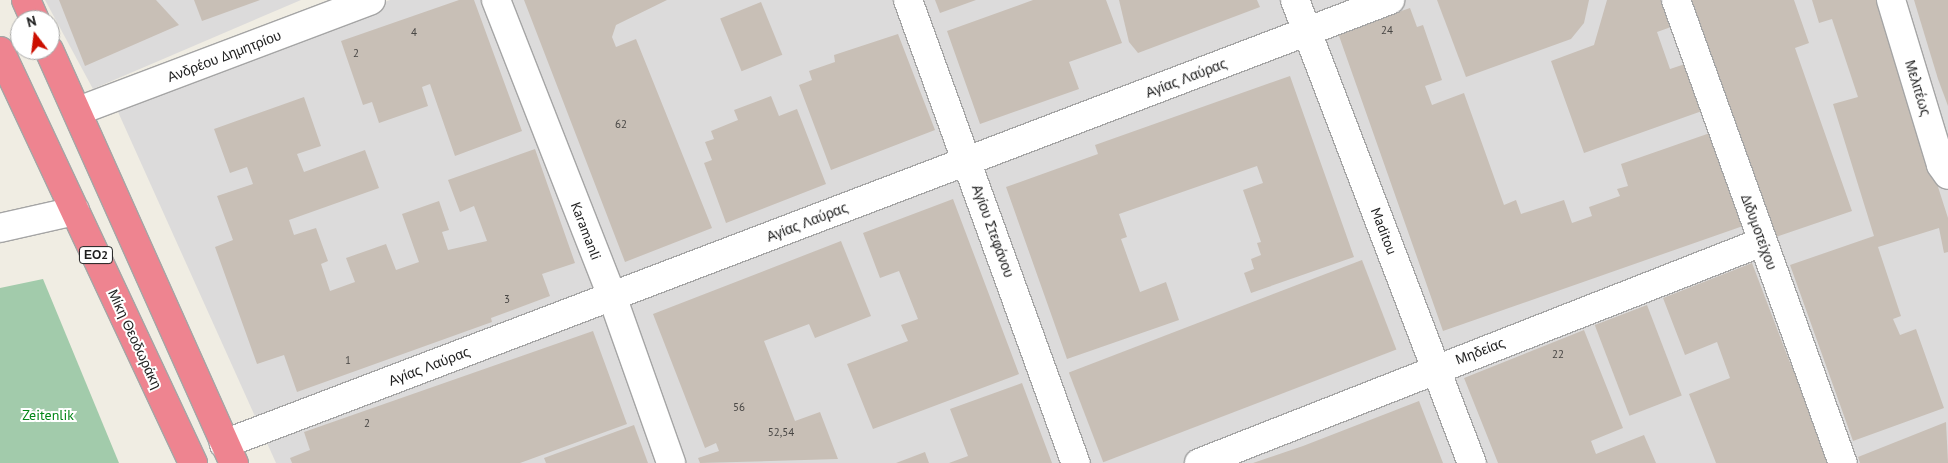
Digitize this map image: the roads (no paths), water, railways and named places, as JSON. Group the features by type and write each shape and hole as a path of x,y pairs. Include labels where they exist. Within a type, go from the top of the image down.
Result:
{"highway":[{"name":"Μίκη Θεοδωράκη","path":"0,51 75,211 188,462"},
{"path":"54,60 229,454"}],"street":[{"name":"Ανδρέου Δημητρίου","path":"78,111 371,0"},
{"name":"Karamanli","path":"496,0 612,296 671,463"},
{"name":"Αγίου Στεφάνου","path":"908,0 1076,463"},
{"name":"Maditou","path":"1295,0 1472,463"},
{"name":"Αγίας Λαύρας","path":"229,454 612,296 1390,0"},
{"name":"Διδυμοτείχου","path":"1676,0 1843,463"},
{"name":"Μελιτέως","path":"1891,0 1941,165 1948,175"},
{"path":"0,228 75,211"},
{"name":"Μηδείας","path":"1198,463 1762,242"}],"park label":[{"name":"Zeitenlik","path":"48,415"}]}
